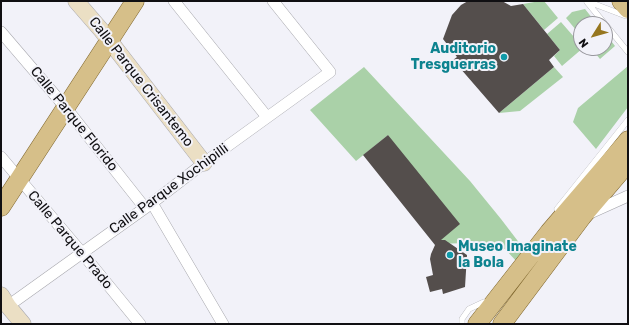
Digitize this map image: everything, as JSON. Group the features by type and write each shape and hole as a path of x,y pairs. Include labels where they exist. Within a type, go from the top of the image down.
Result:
{"main road":[{"name":"Calle Parque Crisantemo","path":"76,1 204,163"},
{"path":"105,36 121,1"},
{"path":"1,187 10,169 62,103 105,36 135,1"},
{"path":"621,1 628,9"},
{"path":"477,324 551,223 628,140"},
{"path":"502,324 582,216 628,163"},
{"path":"1,207 10,169"},
{"path":"5,301 23,324"}],"street":[{"path":"174,1 268,117"},
{"name":"Calle Parque Xochipilli","path":"5,301 82,253 330,72 273,1"},
{"name":"Calle Parque Florido","path":"1,32 148,206 224,324"},
{"name":"Calle Parque Prado","path":"10,169 140,324"},
{"path":"551,223 582,216 628,196"}],"lane":[{"path":"587,1 628,16"},
{"path":"587,1 628,52"},
{"path":"551,223 628,120"},
{"path":"462,324 462,319 469,309 484,302 495,301"}],"green space":[{"path":"544,1 558,18 544,30 523,4"},
{"path":"585,9 591,16 573,16 573,26 566,18 572,12"},
{"path":"561,22 573,36 574,56 562,66 554,56 560,50 547,34"},
{"path":"628,66 628,107 596,149 573,122 578,108"},
{"path":"364,67 470,181 501,219 527,253 518,263 505,249 468,248 468,243 435,244 388,135 356,161 310,110"},
{"path":"554,67 563,77 520,111 499,113"}],"building":[{"name":"Auditorio Tresguerras","path":"468,1 502,1 511,6 523,4 560,50 549,60 554,67 499,113 453,60 457,57 443,39 452,15 461,5"},
{"path":"388,135 460,224 441,240 445,240 467,255 465,287 443,294 442,289 430,292 426,277 433,275 430,259 435,245 363,155"}],"place":[{"name":"Auditorio Tresguerras","path":"504,57"},
{"name":"Museo Imaginate la Bola","path":"450,255"}]}
